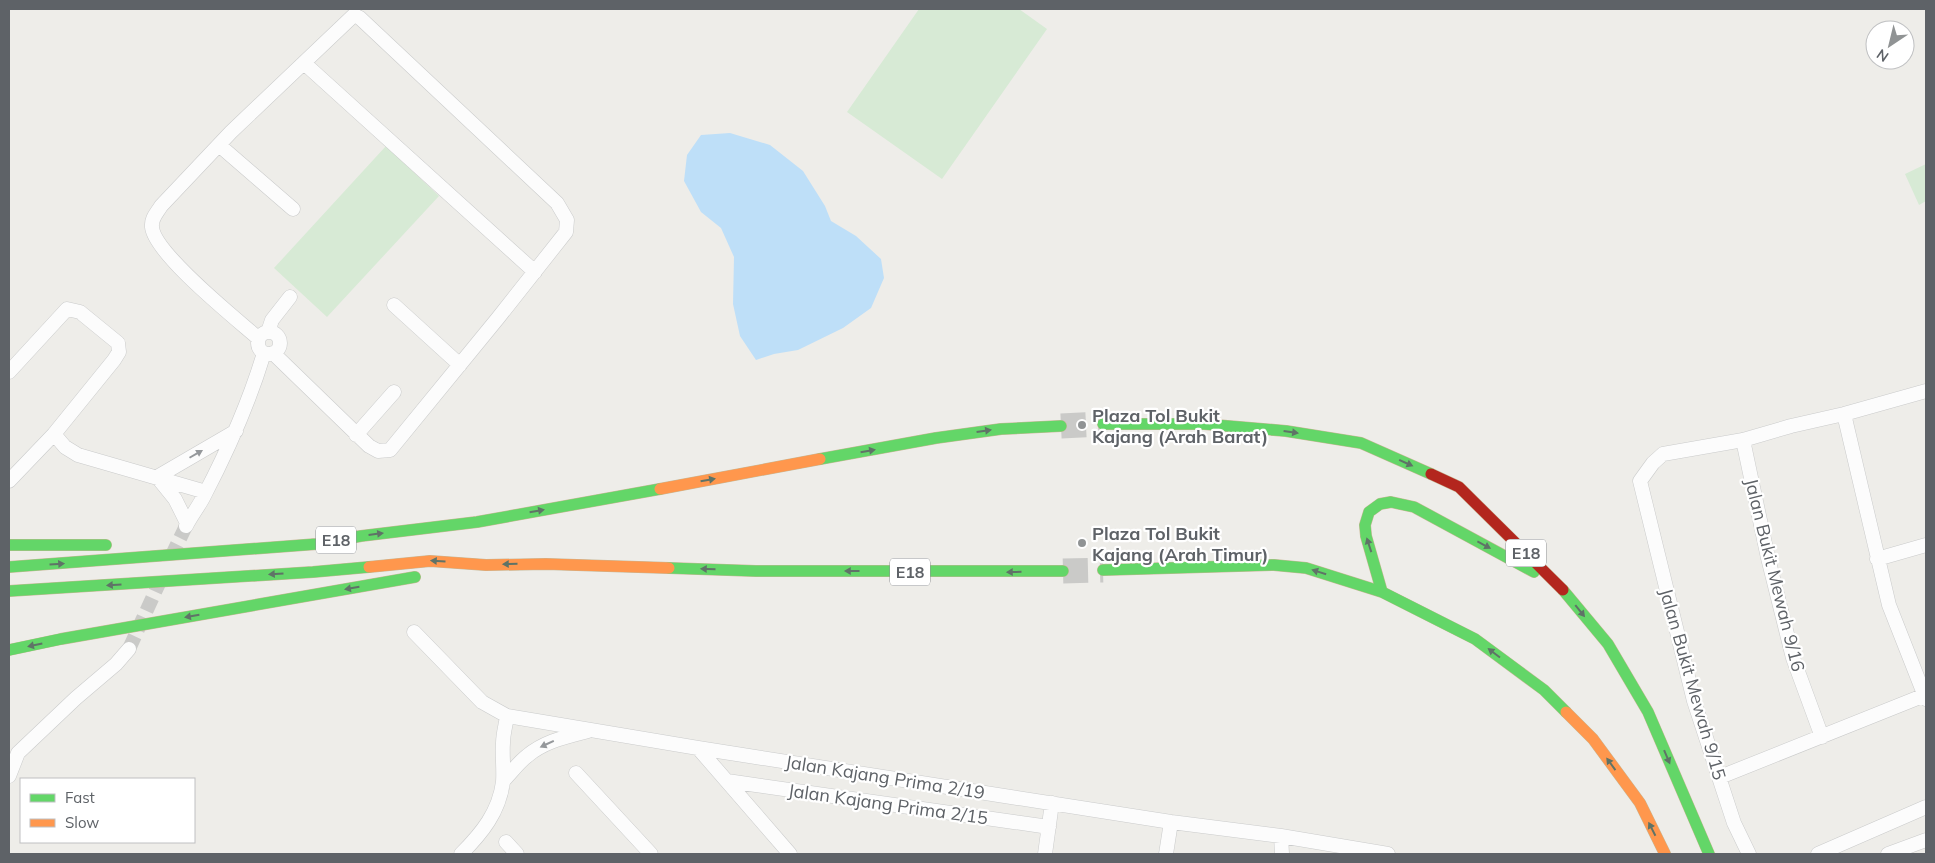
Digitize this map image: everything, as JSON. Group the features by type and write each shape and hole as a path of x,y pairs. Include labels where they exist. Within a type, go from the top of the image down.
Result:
{"highway":[{"name":"E18","path":"1103,424 1204,424 1286,431 1361,443 1459,487 1559,585 1608,644 1648,712 1709,854"},
{"name":"E18","path":"9,567 317,544 361,536 477,522 936,438 1002,429 1061,426"},
{"path":"1382,592 1366,536 1365,525 1369,512 1380,504 1391,502 1414,507 1559,585"},
{"path":"158,544 317,544"},
{"path":"9,545 118,545"},
{"name":"E18","path":"9,592 313,572 430,561 756,571 1063,571"},
{"path":"9,650 61,639 486,564"},
{"path":"1103,570 1274,565 1306,568 1382,592 1475,639 1544,690 1593,739 1640,803 1665,854"}],"street":[{"path":"263,335 170,259 155,237 152,219 161,206 219,145 354,15 360,18 557,203 567,220 566,232 390,450 378,451 369,446 269,353 258,347 272,320 290,297"},
{"path":"304,62 535,272"},
{"path":"219,145 293,209"},
{"path":"394,304 460,365"},
{"path":"9,372 67,309 80,312 118,343 119,352 114,360 54,434 9,481"},
{"path":"157,477 175,499 187,524 206,492 236,432 269,353 279,347 279,338 273,332 263,335"},
{"path":"1742,440 1926,391"},
{"path":"356,435 394,392"},
{"path":"1720,777 1926,697 1890,608 1844,414"},
{"path":"157,477 236,432"},
{"path":"54,434 65,447 78,455 206,492"},
{"name":"Jalan Bukit Mewah 9/15","path":"1742,440 1663,454 1653,463 1640,482 1694,701 1734,823 1749,854"},
{"name":"Jalan Bukit Mewah 9/16","path":"1742,440 1768,558 1793,658 1822,737"},
{"path":"1877,559 1926,545"},
{"name":"Jalan Kajang Prima 2/19","path":"414,632 482,702 507,716 698,748 1171,822 1281,836 1388,854"},
{"path":"9,776 18,753 76,698 116,664 129,649"},
{"path":"461,854 490,822 498,802 503,782 503,741 507,716"},
{"path":"503,782 526,756 542,746 557,739 593,730"},
{"path":"698,748 790,854"},
{"path":"576,773 651,854"},
{"name":"Jalan Kajang Prima 2/15","path":"727,781 1049,827"},
{"path":"1045,854 1052,803"},
{"path":"1818,854 1926,807"},
{"path":"1166,854 1171,822"},
{"path":"1281,836 1282,854"},
{"path":"1888,854 1926,840"},
{"path":"506,842 518,854"}],"green space":[{"path":"919,9 1019,9 1047,29 942,179 847,112"},
{"path":"386,146 439,196 327,317 274,268"},
{"path":"1926,164 1926,201 1919,205 1905,174"}],"water":[{"path":"730,133 770,145 803,171 825,206 831,221 856,236 881,259 884,278 871,308 843,328 798,350 774,354 756,360 740,336 733,304 734,257 721,228 701,212 684,181 687,155 701,135"}],"tunnel":[{"path":"1061,426 1103,424"},
{"path":"171,557 186,526"},
{"path":"1063,571 1103,570"},
{"path":"129,649 161,579"}],"traffic: fast":[{"path":"1103,424 1204,424 1286,431 1361,443 1431,474"},
{"path":"820,459 936,438 1001,429 1061,426"},
{"path":"9,567 317,544 361,536 477,522 660,489"},
{"path":"1382,592 1366,536 1365,525 1369,512 1380,504 1391,502 1414,507 1534,572"},
{"path":"9,545 106,545"},
{"path":"1103,570 1274,565 1306,568 1382,592 1475,639 1544,690 1566,712"},
{"path":"9,591 369,567"},
{"path":"669,568 756,571 1063,571"},
{"path":"9,650 61,639 415,577"},
{"path":"1563,590 1608,644 1648,712 1709,854"}],"traffic: slow":[{"path":"660,489 820,459"},
{"path":"369,567 430,561 486,565 546,564 669,568"},
{"path":"1566,712 1593,739 1640,803 1665,854"}],"traffic: jam":[{"path":"1431,474 1459,487 1563,590"}],"place":[{"name":"Plaza Tol Bukit Kajang (Arah Barat)","path":"1082,425"},
{"name":"Plaza Tol Bukit Kajang (Arah Timur)","path":"1082,543"}]}
